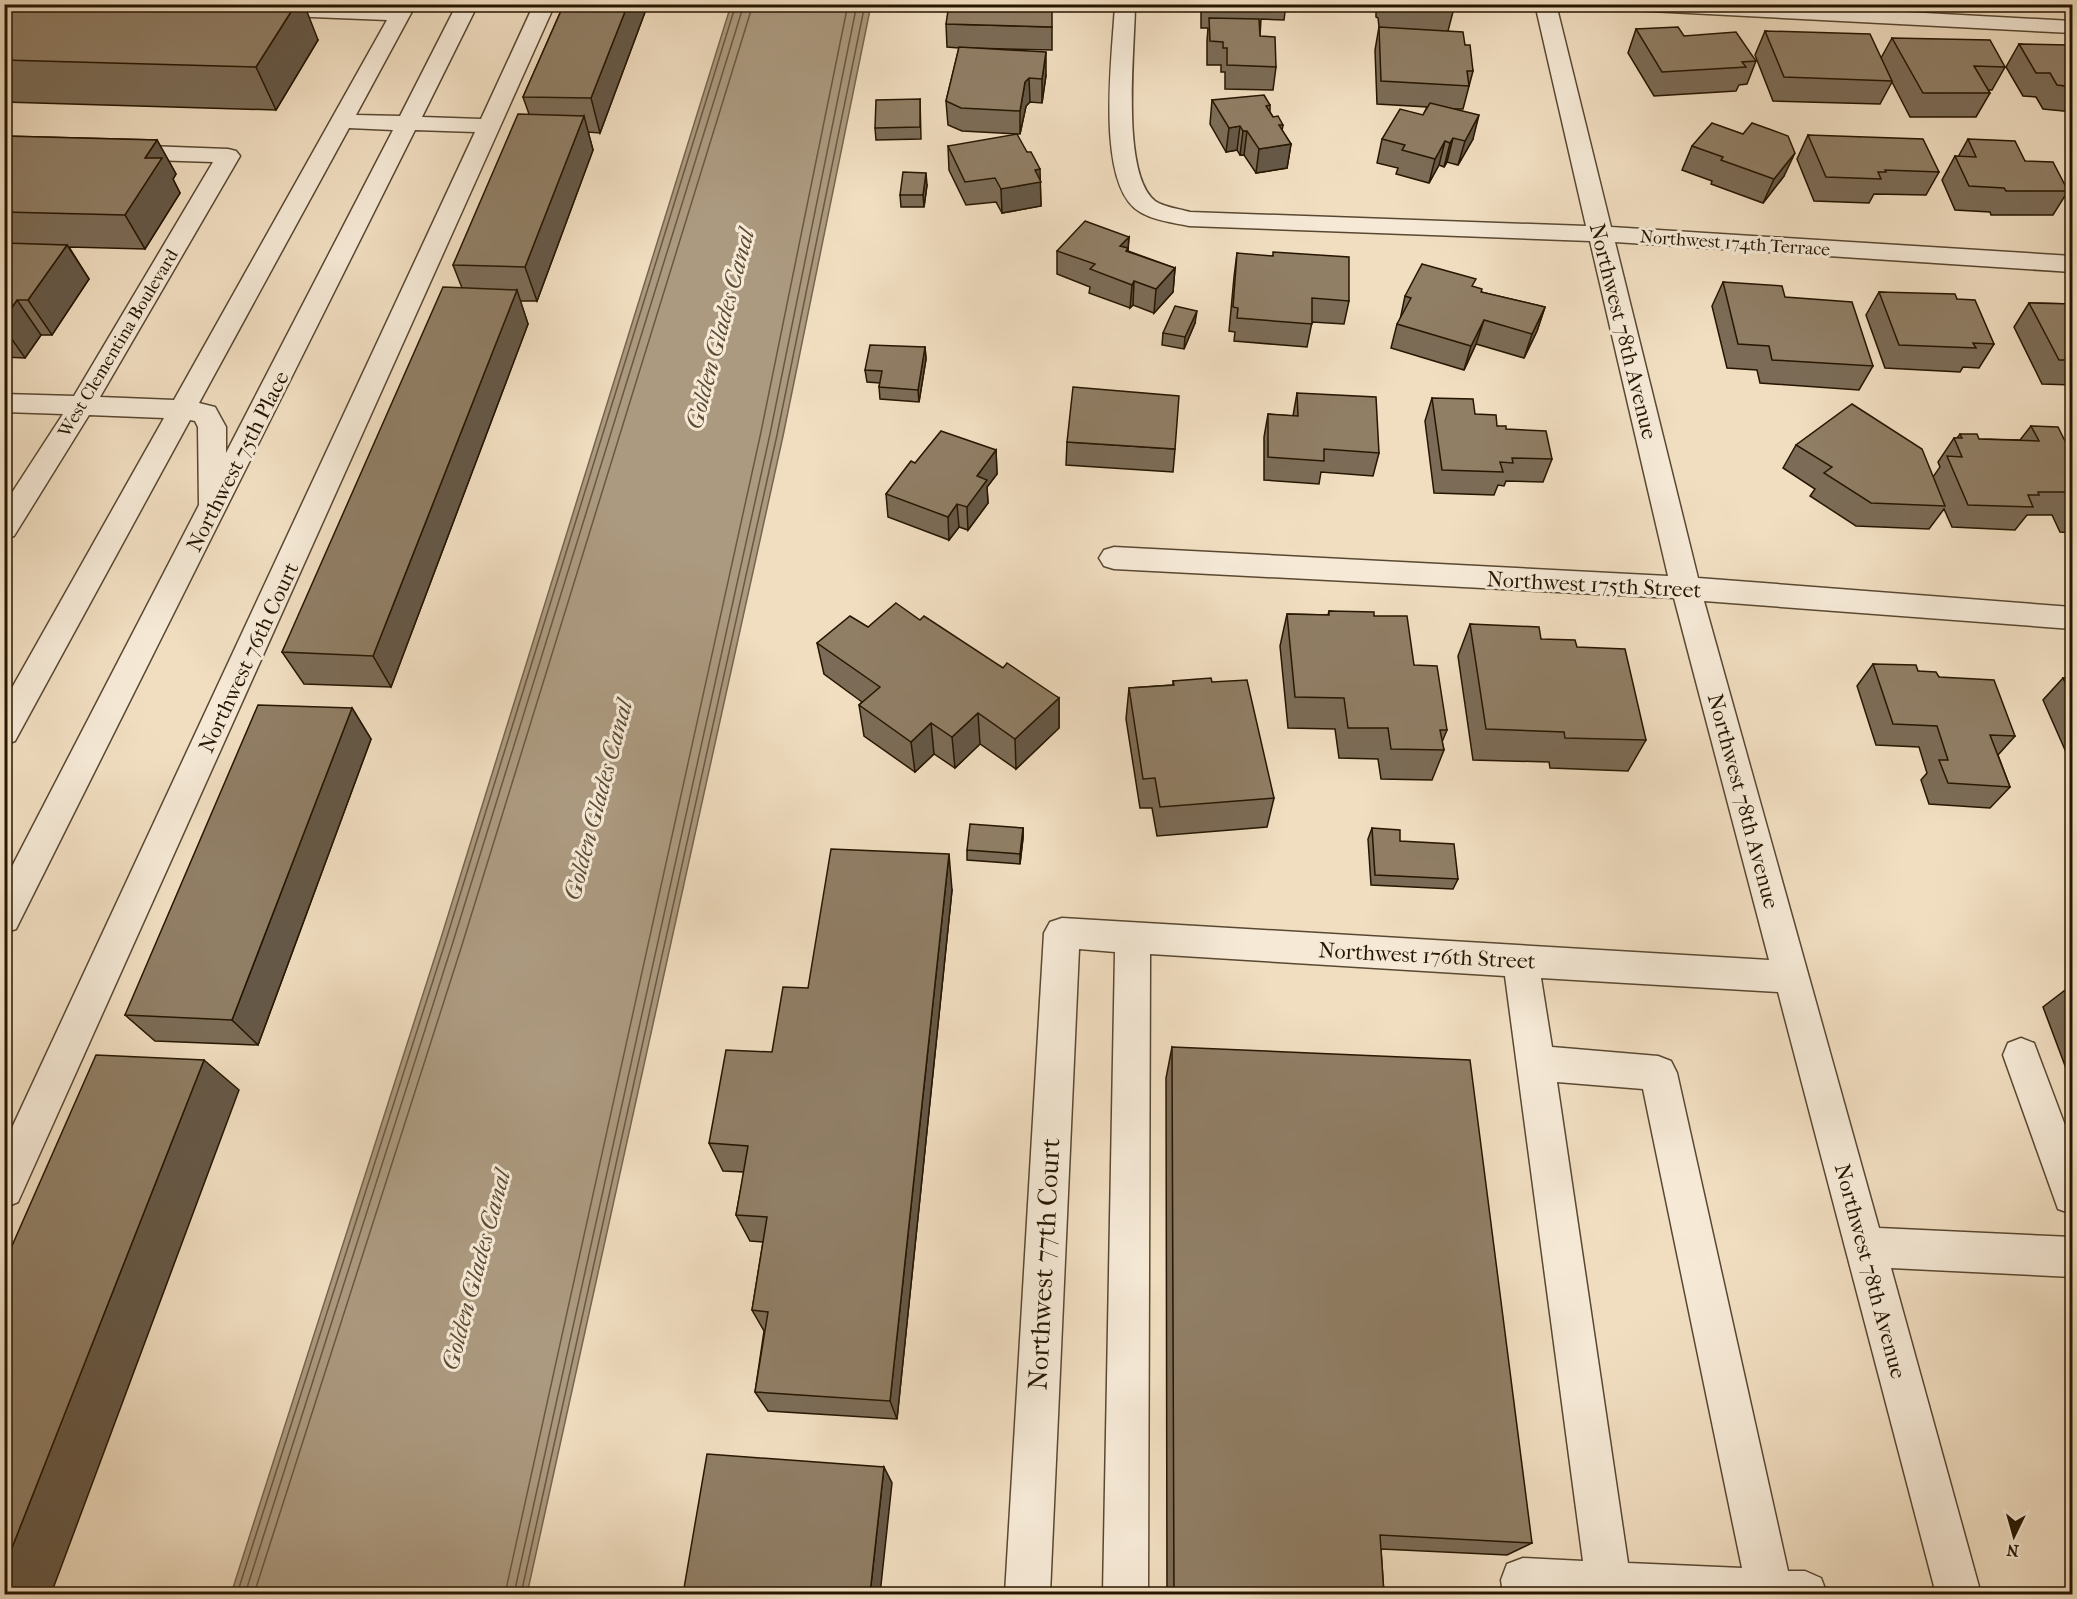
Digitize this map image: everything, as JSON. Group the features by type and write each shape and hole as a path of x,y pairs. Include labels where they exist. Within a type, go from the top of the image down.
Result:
{"street":[{"name":"Northwest 75th Place","path":"4,918 468,4"},
{"name":"Northwest 76th Court","path":"4,1189 545,4"},
{"name":"Northwest 174th Terrace","path":"1125,4 1121,148 1130,186 1148,207 1189,219 1601,234 2073,264"},
{"name":"Northwest 78th Avenue","path":"1545,4 1686,588 1959,1594"},
{"path":"1631,4 1948,13 2073,27"},
{"path":"4,732 404,9 237,8"},
{"path":"342,121 491,126"},
{"name":"West Clementina Boulevard","path":"4,529 82,405 228,156 99,151"},
{"path":"4,403 183,409 205,414 212,427 212,510"},
{"name":"Northwest 175th Street","path":"1114,558 1686,588 2073,618"},
{"name":"Northwest 176th Street","path":"1062,933 1792,977"},
{"name":"Northwest 77th Court","path":"1027,1594 1062,933"},
{"path":"1125,1594 1133,937"},
{"path":"1521,960 1609,1584"},
{"path":"2021,1055 2073,1195"},
{"path":"1524,1594 1523,1580 1760,1593 1658,1072 1534,1063"},
{"path":"1865,1247 2073,1257"}],"water":[{"name":"Golden Glades Canal","path":"731,5 871,5 783,436 527,1594 231,1594 441,938"}],"building":[{"path":"4,4 296,4 256,67 4,60"},
{"path":"564,4 628,4 591,98 523,97"},
{"path":"949,4 1052,4 1052,27 946,24"},
{"path":"1204,4 1263,4 1263,6 1204,5"},
{"path":"1384,4 1452,4 1453,9 1384,6"},
{"path":"1209,18 1259,19 1260,36 1275,37 1276,67 1227,65 1227,48 1223,48 1223,42 1210,41"},
{"path":"1379,27 1463,32 1465,45 1470,45 1473,71 1467,71 1469,86 1381,81"},
{"path":"1678,27 1684,36 1736,32 1756,61 1742,62 1746,67 1662,72 1636,29"},
{"path":"1765,31 1870,34 1892,81 1784,77"},
{"path":"1892,38 1990,40 2005,67 1974,66 1990,93 1923,93"},
{"path":"2019,44 2069,45 2073,51 2073,87 2057,85 2050,73 2036,73"},
{"path":"959,47 1046,52 1042,79 1029,78 1025,82 1020,111 961,108 946,101"},
{"path":"1264,95 1270,105 1266,106 1273,117 1278,116 1283,125 1279,125 1291,144 1259,149 1247,131 1243,131 1240,126 1229,128 1212,100"},
{"path":"920,99 920,127 875,128 876,100"},
{"path":"1430,103 1479,115 1465,141 1453,138 1450,143 1445,141 1435,159 1402,150 1405,145 1382,139 1400,109 1423,115"},
{"path":"518,114 584,116 525,267 453,265"},
{"path":"1712,123 1743,134 1752,123 1769,129 1788,136 1795,153 1774,179 1721,160 1723,157 1692,146"},
{"path":"1017,134 1027,152 1031,152 1040,169 1035,170 1041,182 1001,189 995,178 965,182 948,146"},
{"path":"1808,135 1923,139 1939,172 1885,170 1886,172 1878,172 1881,179 1826,177"},
{"path":"4,136 157,140 145,158 162,158 125,215 4,212"},
{"path":"1968,139 2015,141 2025,161 2053,162 2068,191 2006,191 2004,188 1969,186 1955,156 1976,157"},
{"path":"903,172 926,173 923,195 900,195"},
{"path":"1085,221 1129,237 1120,246 1128,248 1126,251 1175,268 1156,289 1134,281 1132,285 1090,269 1095,264 1057,251"},
{"path":"4,243 67,245 28,300 17,300 4,319"},
{"path":"1273,252 1349,257 1349,301 1312,298 1312,324 1237,318 1238,308 1233,307 1237,253 1273,256"},
{"path":"1422,264 1476,279 1472,286 1482,289 1481,292 1545,307 1532,334 1484,320 1471,346 1397,324 1411,298 1405,296"},
{"path":"1723,282 1782,286 1785,297 1852,302 1873,366 1772,360 1769,346 1738,344"},
{"path":"443,287 517,290 373,656 282,652"},
{"path":"1879,292 1955,294 1957,299 1975,300 1994,344 1973,343 1976,348 1899,345"},
{"path":"2029,303 2073,304 2073,360 2059,360"},
{"path":"1175,306 1197,311 1185,337 1163,333"},
{"path":"870,345 925,347 918,390 879,387 882,371 865,370"},
{"path":"1073,387 1179,396 1175,449 1067,442"},
{"path":"1297,393 1376,397 1379,453 1324,449 1324,461 1268,457 1268,414 1298,416"},
{"path":"1432,398 1473,399 1475,414 1496,415 1497,426 1506,426 1506,429 1546,431 1552,459 1512,458 1513,463 1500,462 1503,472 1442,470"},
{"path":"1852,404 1922,449 1945,506 1871,503 1824,473 1832,467 1796,445"},
{"path":"2031,426 2058,427 2065,441 2073,442 2073,496 2071,492 2038,492 2039,495 2028,495 2033,507 1968,505 1947,456 1962,457 1954,438 1962,438 1960,434 1977,434 1979,439 2039,441"},
{"path":"941,431 996,450 977,476 987,480 967,507 957,504 948,517 886,494 911,461 915,463"},
{"path":"896,603 920,620 924,616 1003,668 1007,663 1059,698 1015,739 978,713 952,737 931,723 911,742 859,705 880,687 817,643 850,616 868,627"},
{"path":"1329,611 1374,612 1374,616 1407,616 1414,665 1437,666 1447,730 1440,730 1444,750 1391,749 1388,728 1348,728 1344,698 1295,697 1287,614 1329,615"},
{"path":"1470,624 1539,627 1541,639 1575,640 1577,647 1625,649 1646,740 1565,738 1564,732 1486,729"},
{"path":"1873,664 1916,665 1918,671 1936,672 1939,677 1994,680 2015,736 1990,735 2010,787 1948,783 1939,760 1948,760 1937,726 1893,724"},
{"path":"1211,678 1212,682 1247,680 1274,798 1160,807 1155,778 1143,779 1129,688 1174,685 1173,681"},
{"path":"2063,678 2073,679 2073,700"},
{"path":"258,705 352,708 232,1020 125,1015"},
{"path":"970,824 1023,828 1020,854 967,850"},
{"path":"1372,828 1400,830 1400,841 1454,844 1458,879 1375,875"},
{"path":"831,849 949,854 890,1401 755,1392 768,1312 752,1310 767,1217 736,1215 748,1146 709,1143 726,1050 772,1052 783,987 808,988"},
{"path":"1172,1047 1470,1060 1532,1543 1380,1535 1384,1594 1174,1594"},
{"path":"96,1055 204,1060 4,1568 4,1264"},
{"path":"707,1454 884,1467 870,1594 683,1594"}]}
